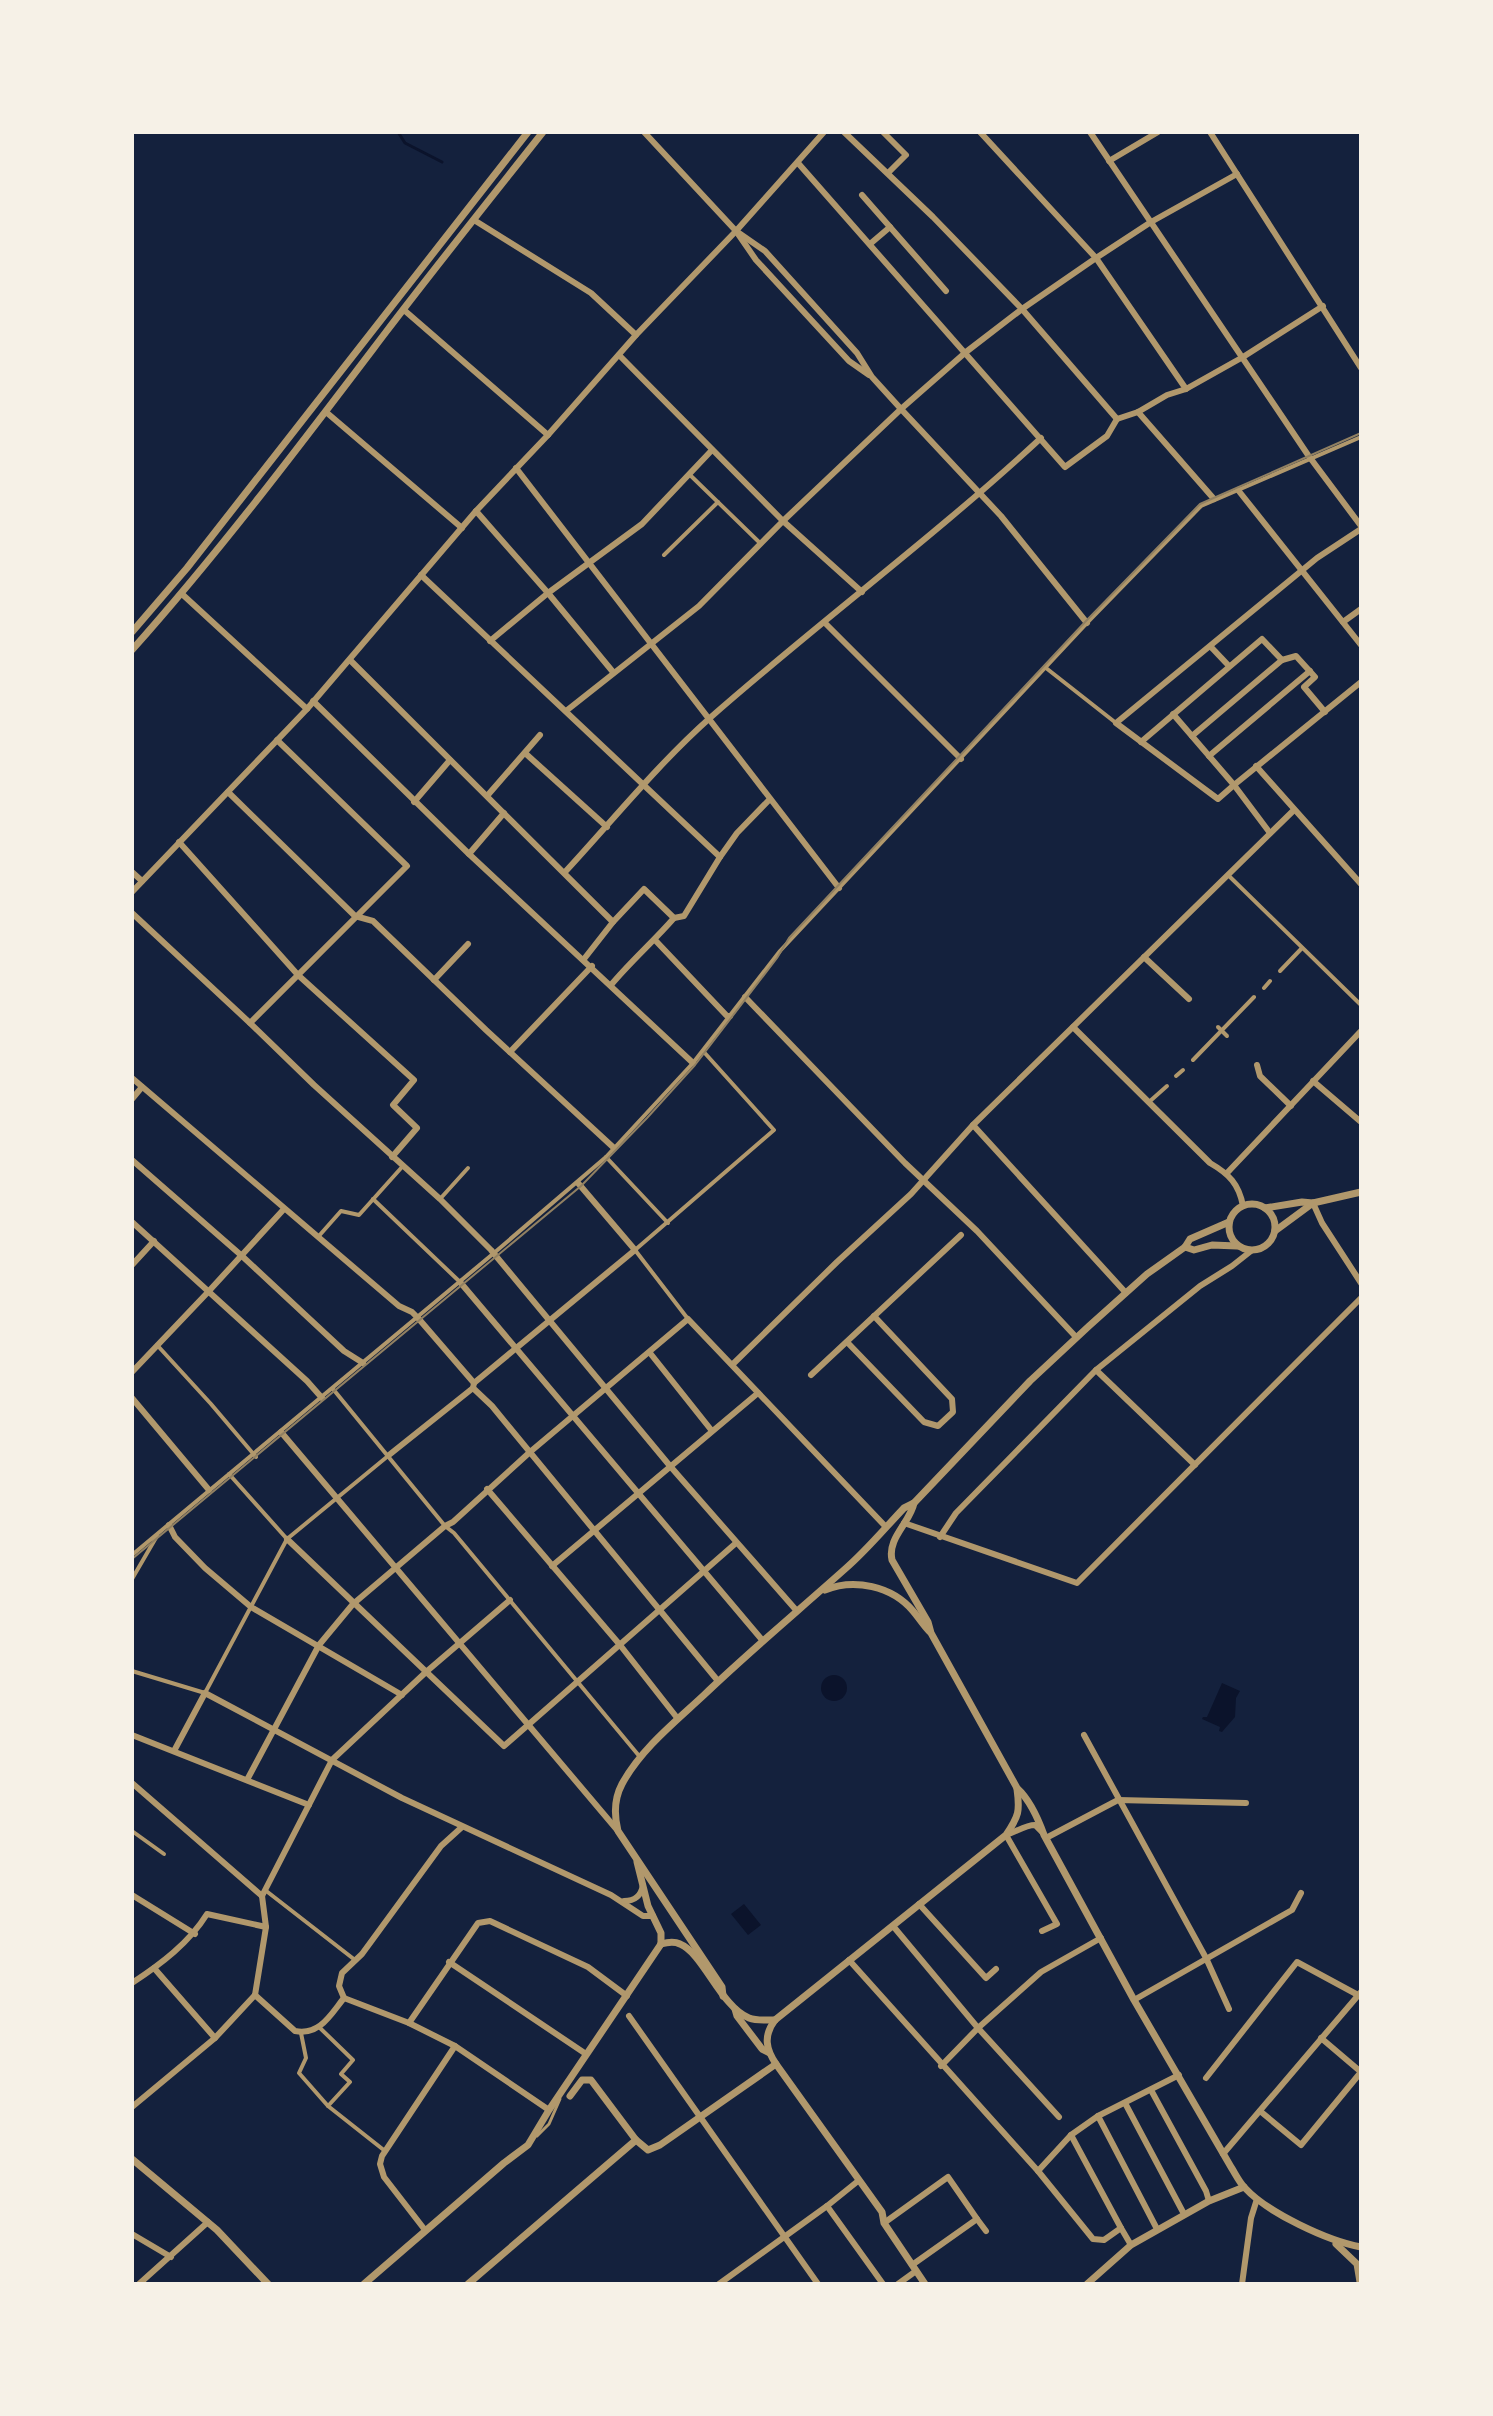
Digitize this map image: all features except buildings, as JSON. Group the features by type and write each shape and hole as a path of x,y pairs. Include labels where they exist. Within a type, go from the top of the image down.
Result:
{"street":[{"path":"132,632 187,568 528,132"},
{"path":"132,650 182,594 543,132"},
{"path":"644,132 736,231 756,260 849,361 872,377"},
{"path":"132,892 307,709 476,511 824,132"},
{"path":"844,132 933,217 1022,309 1117,419"},
{"path":"883,132 906,155 888,173"},
{"path":"980,132 1096,258 1186,389"},
{"path":"1090,132 1309,457 1361,527 1303,570 1116,723"},
{"path":"1109,161 1158,132"},
{"path":"1210,132 1361,368"},
{"path":"798,163 1065,467 1107,436 1117,419 1186,389 1323,306"},
{"path":"566,711 699,606 783,521 966,352 1096,258 1151,222 1237,174"},
{"path":"862,195 946,291"},
{"path":"474,220 591,293 636,335"},
{"path":"870,244 890,227"},
{"path":"736,231 765,251 857,353 872,377 1001,516 1087,623"},
{"path":"404,310 548,435"},
{"path":"619,355 783,521 862,592"},
{"path":"326,412 462,528"},
{"path":"1138,412 1214,499"},
{"path":"132,1555 254,1456 606,1157 693,1063 780,951 1087,623 1201,506 1361,437"},
{"path":"565,872 644,783 710,718 981,494 1041,438"},
{"path":"490,641 589,561 642,524 712,450"},
{"path":"516,468 839,888"},
{"path":"689,474 760,543"},
{"path":"1238,490 1361,645"},
{"path":"664,555 718,502"},
{"path":"476,511 613,672"},
{"path":"421,575 720,857"},
{"path":"182,594 307,709"},
{"path":"1343,622 1361,609"},
{"path":"825,623 961,759"},
{"path":"1141,742 1262,639 1282,660"},
{"path":"1211,647 1229,666"},
{"path":"1192,736 1282,660 1296,656 1315,677 1304,687 1325,712"},
{"path":"350,660 613,922"},
{"path":"1045,668 1218,799 1361,682"},
{"path":"1209,756 1310,671"},
{"path":"313,701 414,802 693,1063"},
{"path":"1173,714 1234,785 1270,833"},
{"path":"487,796 540,735"},
{"path":"250,1023 407,866 277,740"},
{"path":"525,753 607,827"},
{"path":"414,802 450,760"},
{"path":"1256,766 1361,884"},
{"path":"228,792 355,916 373,921 614,1148"},
{"path":"611,985 674,918 684,916 737,833 770,799"},
{"path":"733,1364 911,1194 973,1125 1294,810"},
{"path":"469,854 504,813"},
{"path":"179,842 298,975 414,1080 393,1105 417,1128 392,1157"},
{"path":"132,872 142,881"},
{"path":"1227,874 1361,1005"},
{"path":"584,959 644,889 674,918"},
{"path":"132,913 493,1252 670,1466 796,1610"},
{"path":"655,940 701,991 730,1016"},
{"path":"434,980 468,944"},
{"path":"1280,971 1302,948"},
{"path":"1144,957 1190,1001"},
{"path":"510,1052 592,966"},
{"path":"1264,988 1270,981"},
{"path":"745,997 905,1163 977,1231 1076,1337"},
{"path":"1193,1060 1254,997"},
{"path":"1073,1027 1210,1163 1227,1173 1241,1193 1243,1206"},
{"path":"1220,1029 1227,1036"},
{"path":"1227,1173 1361,1031"},
{"path":"174,1751 287,1539 668,1223 774,1130 703,1051"},
{"path":"1255,1062 1260,1076 1291,1106"},
{"path":"1176,1076 1183,1070"},
{"path":"132,1078 399,1306 418,1318 718,1681"},
{"path":"1313,1081 1359,1117"},
{"path":"1149,1102 1167,1086"},
{"path":"132,1099 142,1087"},
{"path":"973,1125 1126,1293"},
{"path":"606,1157 668,1223"},
{"path":"132,1160 344,1351 363,1363"},
{"path":"318,1237 341,1211 359,1215 402,1167"},
{"path":"440,1199 468,1168"},
{"path":"578,1183 688,1319 886,1527"},
{"path":"1265,1208 1313,1203 1361,1192"},
{"path":"373,1199 460,1282 763,1641"},
{"path":"1275,1231 1313,1203"},
{"path":"1313,1203 1322,1223 1361,1283"},
{"path":"940,1537 956,1513 1096,1370 1200,1286 1251,1251 1270,1243 1275,1231 1274,1218 1265,1208 1258,1204 1236,1210 1229,1222 1230,1235 1237,1246"},
{"path":"132,1372 284,1209"},
{"path":"132,1222 322,1398"},
{"path":"618,1831 615,1811 617,1794 640,1757 678,1719 846,1568 904,1508 914,1503 971,1441 1076,1337 1166,1259 1185,1247 1190,1239 1229,1222"},
{"path":"811,1375 961,1235"},
{"path":"132,1265 154,1241"},
{"path":"1185,1247 1194,1250 1212,1245 1237,1246 1251,1251"},
{"path":"904,1523 1077,1583 1361,1298"},
{"path":"847,1342 924,1422 938,1426 953,1412 952,1399 874,1316"},
{"path":"247,1780 319,1645 353,1604 688,1319"},
{"path":"157,1345 254,1456"},
{"path":"650,1353 712,1431"},
{"path":"1096,1370 1195,1465"},
{"path":"333,1389 640,1757"},
{"path":"552,1566 758,1393"},
{"path":"132,1398 209,1490"},
{"path":"281,1432 618,1831 722,1987 723,1996"},
{"path":"229,1474 287,1539 504,1746 736,1543"},
{"path":"487,1489 620,1645 678,1719"},
{"path":"914,1503 912,1512 892,1544 891,1556 928,1622 931,1633"},
{"path":"169,1525 175,1537 205,1568 251,1607 402,1695"},
{"path":"132,1579 157,1535"},
{"path":"816,1593 841,1584 872,1586 909,1607 931,1633 1017,1788 1025,1795 1134,2000 1244,2187 1257,2199 1344,2250 1357,2264 1360,2282"},
{"path":"132,2107 215,2038 255,1995 266,1927 264,1893 332,1760 426,1672 510,1600"},
{"path":"132,1671 205,1693 462,1827 619,1901 643,1916 653,1916"},
{"path":"132,1735 309,1805"},
{"path":"1084,1735 1206,1958 1229,2009"},
{"path":"132,1783 264,1893 355,1960"},
{"path":"1006,1835 1018,1817 1017,1788"},
{"path":"1045,1836 1118,1800 1246,1803"},
{"path":"768,2052 767,2035 775,2020 1006,1835 1035,1825 1045,1836"},
{"path":"462,1827 441,1846 342,1973 340,1992 344,1998 409,2023 455,2046 549,2110"},
{"path":"132,1831 164,1854"},
{"path":"1006,1835 1057,1924 1042,1931"},
{"path":"364,2284 528,2145 661,1944 661,1933 648,1906 635,1858"},
{"path":"619,1901 635,1899 642,1891 643,1881"},
{"path":"1134,2000 1292,1910 1301,1893"},
{"path":"132,1896 195,1934"},
{"path":"919,1904 986,1978 996,1969"},
{"path":"132,1983 195,1934 207,1914 266,1927"},
{"path":"409,2023 478,1923 490,1921 588,1967 627,1996"},
{"path":"893,1926 978,2028 1059,2117"},
{"path":"941,2066 1041,1972 1101,1938"},
{"path":"661,1944 677,1943 689,1950 723,1996 750,2019 775,2020"},
{"path":"849,1960 1038,2171 1093,2239 1104,2240 1121,2228"},
{"path":"449,1962 584,2058 595,2084 636,2140 648,2150 654,2149 776,2064"},
{"path":"1206,2078 1297,1962 1360,1994 1223,2154"},
{"path":"154,1968 215,2038"},
{"path":"255,1995 301,2033 320,2028 344,1998"},
{"path":"619,2007 629,2016 818,2284"},
{"path":"735,2007 737,2016 806,2103 882,2212 884,2223 925,2284"},
{"path":"320,2028 353,2060 341,2074 350,2082 328,2106"},
{"path":"301,2033 306,2058 299,2073 328,2106 385,2151"},
{"path":"1260,2111 1301,2145 1361,2072 1321,2038"},
{"path":"425,2230 381,2171 380,2164 385,2151 455,2046"},
{"path":"1038,2171 1071,2135 1098,2116 1179,2075"},
{"path":"570,2096 582,2080 588,2079 595,2084"},
{"path":"1151,2090 1209,2201"},
{"path":"1125,2103 1184,2214"},
{"path":"1098,2116 1157,2229"},
{"path":"1071,2135 1131,2245"},
{"path":"468,2284 636,2140"},
{"path":"132,2159 208,2222 268,2284"},
{"path":"884,2223 948,2177 986,2231"},
{"path":"719,2284 858,2181"},
{"path":"1087,2284 1131,2245 1209,2201 1244,2187"},
{"path":"1242,2284 1251,2218 1257,2199"},
{"path":"827,2206 883,2284"},
{"path":"898,2284 977,2219"},
{"path":"139,2284 208,2222"},
{"path":"132,2234 171,2257"},
{"path":"1331,2240 1361,2247"},
{"path":"1344,2250 1361,2259"},
{"path":"731,2276 737,2284"}],"lane":[{"path":"533,2137 549,2124 562,2091"}],"water":[{"path":"834,1675 843,1679 847,1688 843,1697 834,1701 825,1697 821,1688 825,1679"},
{"path":"1222,1683 1240,1691 1236,1698 1235,1717 1222,1732 1219,1731 1220,1727 1202,1719 1207,1717"},
{"path":"744,1904 761,1925 748,1935 731,1914"}],"waterway":[{"path":"398,132 405,143 442,162"}],"tram line":[{"path":"132,1559 581,1186 695,1065 789,938 1200,504 1361,433"}]}
